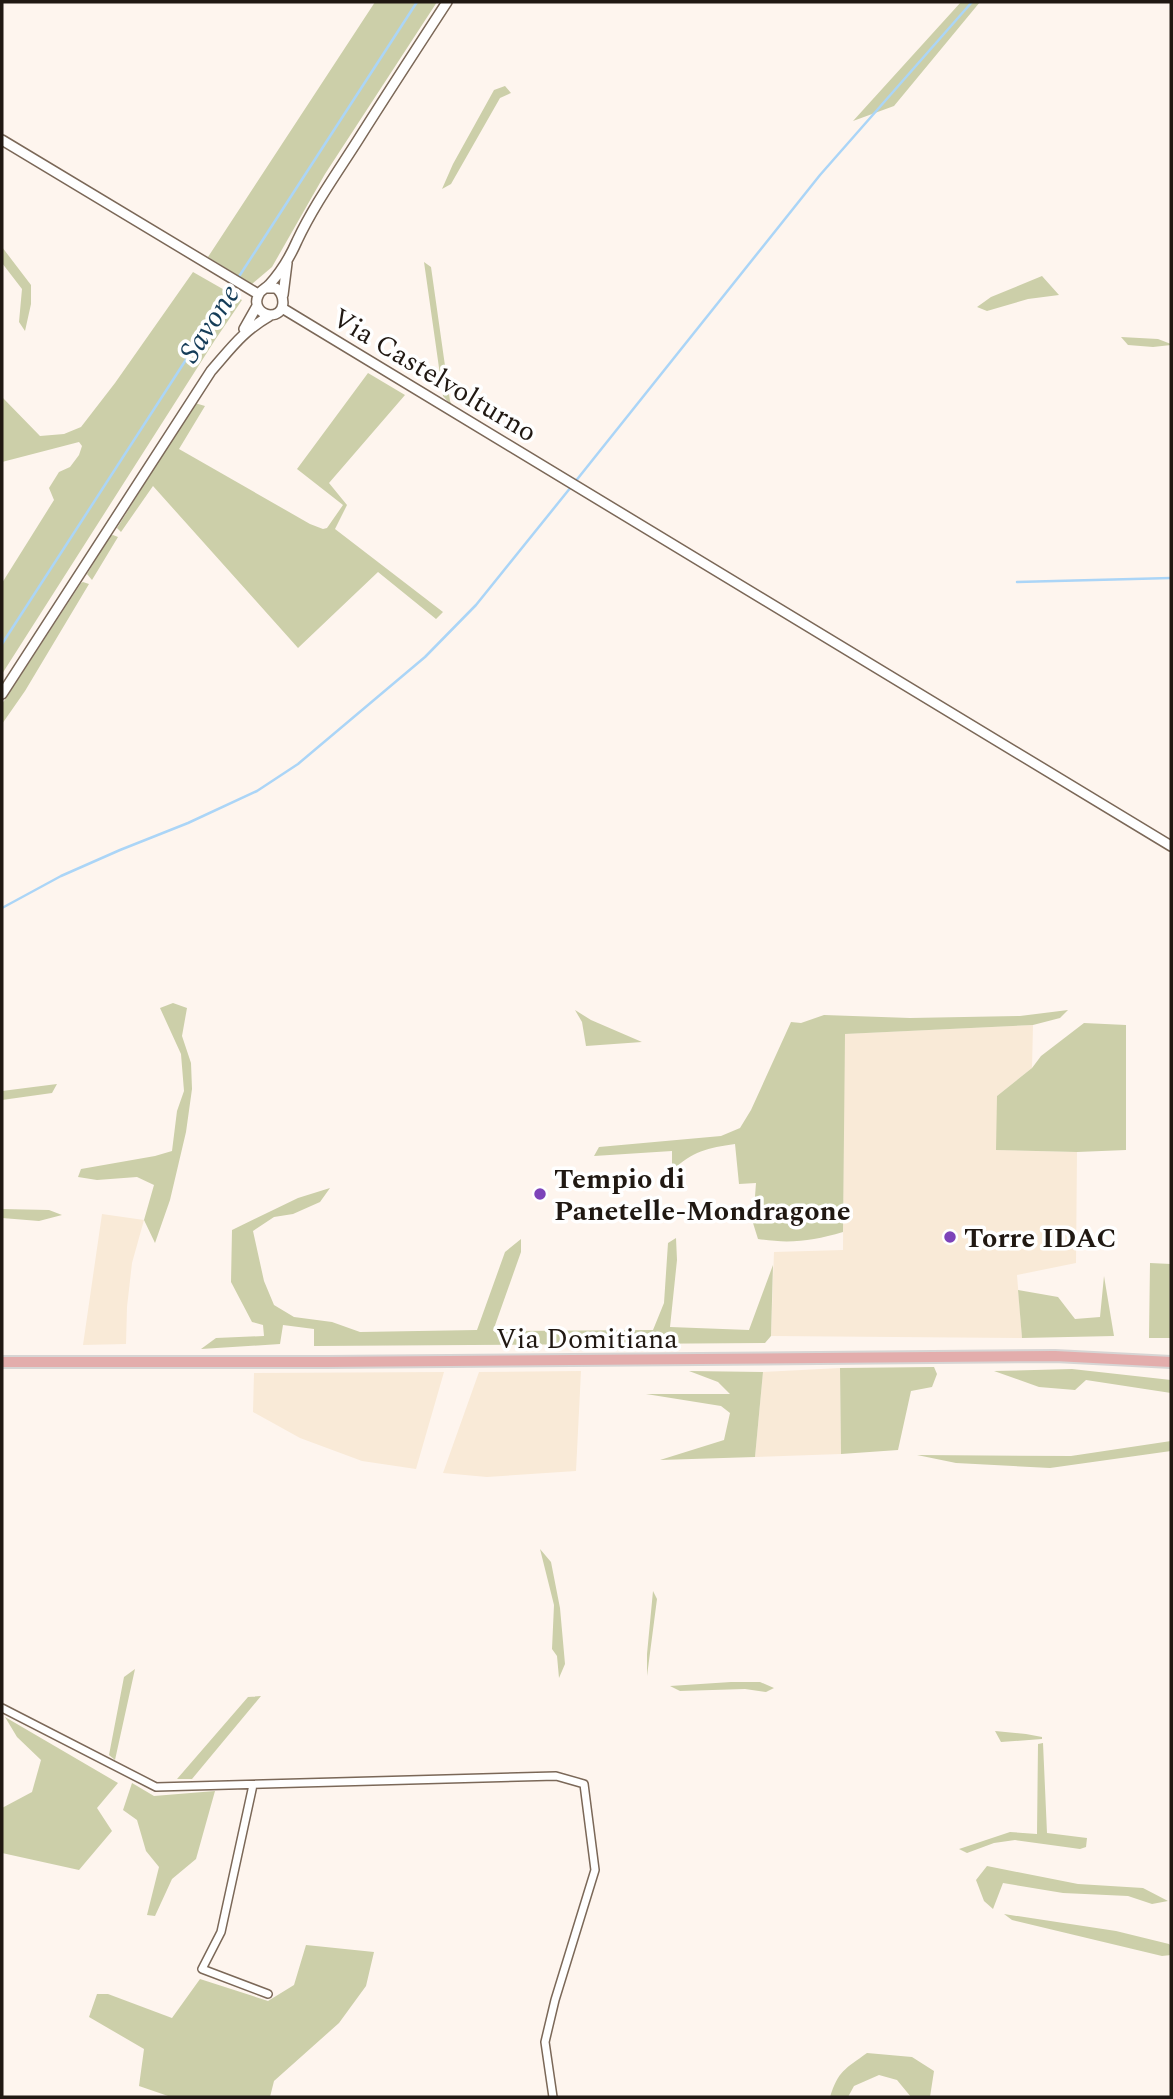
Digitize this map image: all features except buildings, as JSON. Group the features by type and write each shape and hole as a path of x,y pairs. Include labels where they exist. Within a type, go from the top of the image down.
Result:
{"main road":[{"name":"Via Domitiana","path":"2,1362 1055,1356 1171,1362"}],"street":[{"path":"240,337 257,306 259,290 287,262 314,209 447,2"},
{"path":"2,140 213,266 259,290 276,288 283,295"},
{"path":"2,694 197,391 240,337 252,326 282,308 287,262"},
{"path":"257,306 264,313 271,315"},
{"name":"Via Castelvolturno","path":"282,308 1171,846"},
{"path":"2,1708 156,1787 556,1776 584,1784 595,1870 555,2000 545,2042 553,2097"},
{"path":"253,1784 222,1932 202,1969 268,1994"}],"shaded area":[{"path":"1033,1025 1032,1068 997,1096 997,1150 1077,1152 1076,1263 1017,1275 1022,1338 771,1336 774,1252 843,1250 844,1034"},
{"path":"102,1214 144,1220 132,1263 126,1344 83,1345"},
{"path":"840,1368 841,1454 755,1457 763,1372"},
{"path":"581,1371 576,1471 487,1477 443,1473 479,1372"},
{"path":"444,1372 416,1469 362,1461 300,1438 253,1412 254,1373"}],"green space":[{"path":"375,2 437,2 325,174 272,267 252,284 208,257"},
{"path":"961,2 980,2 894,106 853,121"},
{"path":"505,86 511,93 500,98 451,184 442,189 494,90"},
{"path":"2,247 31,285 31,304 25,331 19,322 22,289 2,263"},
{"path":"424,262 431,267 453,407 443,396"},
{"path":"193,272 242,300 2,674 2,583 54,500 49,488 59,472 70,467 82,446 79,442 2,462 2,397 40,436 64,434 81,427"},
{"path":"1042,276 1059,295 1028,299 987,311 977,307 991,297"},
{"path":"1121,337 1158,339 1171,345 1128,345"},
{"path":"368,373 405,395 329,483 347,505 335,529 443,612 436,619 378,572 298,648 153,486 121,532 117,528 195,403 205,406 179,449 310,524 327,528 343,505 297,469"},
{"path":"113,535 118,537 92,580 87,574"},
{"path":"83,582 89,584 25,691 2,724 2,704"},
{"path":"173,1003 187,1008 182,1036 191,1063 192,1089 186,1132 170,1200 155,1243 144,1220 154,1185 137,1177 97,1180 78,1177 81,1169 172,1151 177,1111 184,1091 181,1054 160,1008"},
{"path":"575,1010 591,1020 642,1042 586,1046 582,1022"},
{"path":"1068,1010 1060,1018 1033,1025 845,1034 843,1232 801,1241 758,1239 753,1223 756,1183 739,1184 735,1144 701,1152 686,1159 672,1171 672,1151 594,1156 599,1147 721,1136 740,1128 751,1110 791,1022 801,1023 824,1015 910,1018 1020,1016"},
{"path":"1084,1023 1126,1025 1126,1150 996,1150 997,1096 1032,1068 1041,1056"},
{"path":"57,1084 52,1093 2,1100 2,1091"},
{"path":"330,1188 320,1202 293,1214 274,1217 253,1231 264,1281 274,1305 294,1317 332,1322 360,1332 477,1330 505,1252 521,1239 521,1252 493,1331 653,1330 664,1303 668,1243 676,1238 677,1260 670,1327 749,1330 773,1265 771,1336 765,1343 314,1346 314,1329 283,1325 280,1344 201,1349 216,1338 264,1336 263,1325 252,1322 231,1282 232,1230 298,1198"},
{"path":"2,1209 49,1210 62,1215 39,1221 2,1218"},
{"path":"1150,1263 1171,1264 1171,1338 1149,1338"},
{"path":"1104,1276 1114,1336 1022,1338 1018,1290 1058,1297 1075,1319 1100,1317"},
{"path":"934,1367 937,1374 932,1387 911,1391 898,1450 841,1454 840,1368"},
{"path":"1072,1369 1171,1380 1171,1393 1086,1380 1075,1390 1039,1387 994,1371"},
{"path":"689,1371 763,1372 755,1457 660,1460 724,1440 730,1413 721,1406 646,1394 730,1394 718,1382"},
{"path":"1171,1441 1171,1451 1050,1468 956,1463 917,1455 1071,1456"},
{"path":"540,1549 551,1562 560,1608 565,1664 559,1678 557,1656 552,1649 554,1605"},
{"path":"653,1591 657,1599 647,1676 647,1654"},
{"path":"135,1669 115,1760 109,1755 124,1677"},
{"path":"760,1682 774,1688 766,1692 745,1689 680,1691 670,1686"},
{"path":"261,1696 192,1779 177,1779 248,1697"},
{"path":"5,1717 118,1783 97,1808 112,1831 79,1870 2,1853 2,1808 32,1792 41,1760 17,1737"},
{"path":"995,1731 1026,1734 1042,1739 1001,1742"},
{"path":"1043,1743 1047,1833 1087,1838 1086,1847 1080,1849 1015,1840 994,1843 967,1853 959,1849 1010,1832 1037,1834 1038,1744"},
{"path":"132,1783 154,1796 215,1791 196,1859 172,1879 155,1916 147,1915 159,1867 146,1851 137,1820 123,1810"},
{"path":"987,1866 1078,1884 1143,1888 1168,1901 1152,1904 1128,1896 1063,1893 1003,1883 993,1909 984,1901 976,1880"},
{"path":"1004,1914 1116,1931 1169,1944 1171,1955 1162,1956 1012,1920"},
{"path":"306,1945 374,1952 366,1986 339,2023 274,2081 270,2097 171,2097 139,2086 144,2049 89,2017 97,1994 108,1994 172,2018 200,1979 268,2001 294,1985"},
{"path":"867,2053 912,2057 934,2071 930,2097 911,2097 897,2080 879,2075 854,2086 848,2097 830,2097 843,2071"}],"waterway":[{"name":"Savone","path":"238,278 417,2"},
{"path":"575,482 820,175 972,2"},
{"name":"Savone","path":"2,644 235,284"},
{"path":"2,908 61,876 257,791 298,764 425,657 476,605 571,487"},
{"path":"1017,582 1171,578"}],"place":[{"name":"Tempio di Panetelle-Mondragone","path":"540,1194"},
{"name":"Torre IDAC","path":"950,1237"}]}
